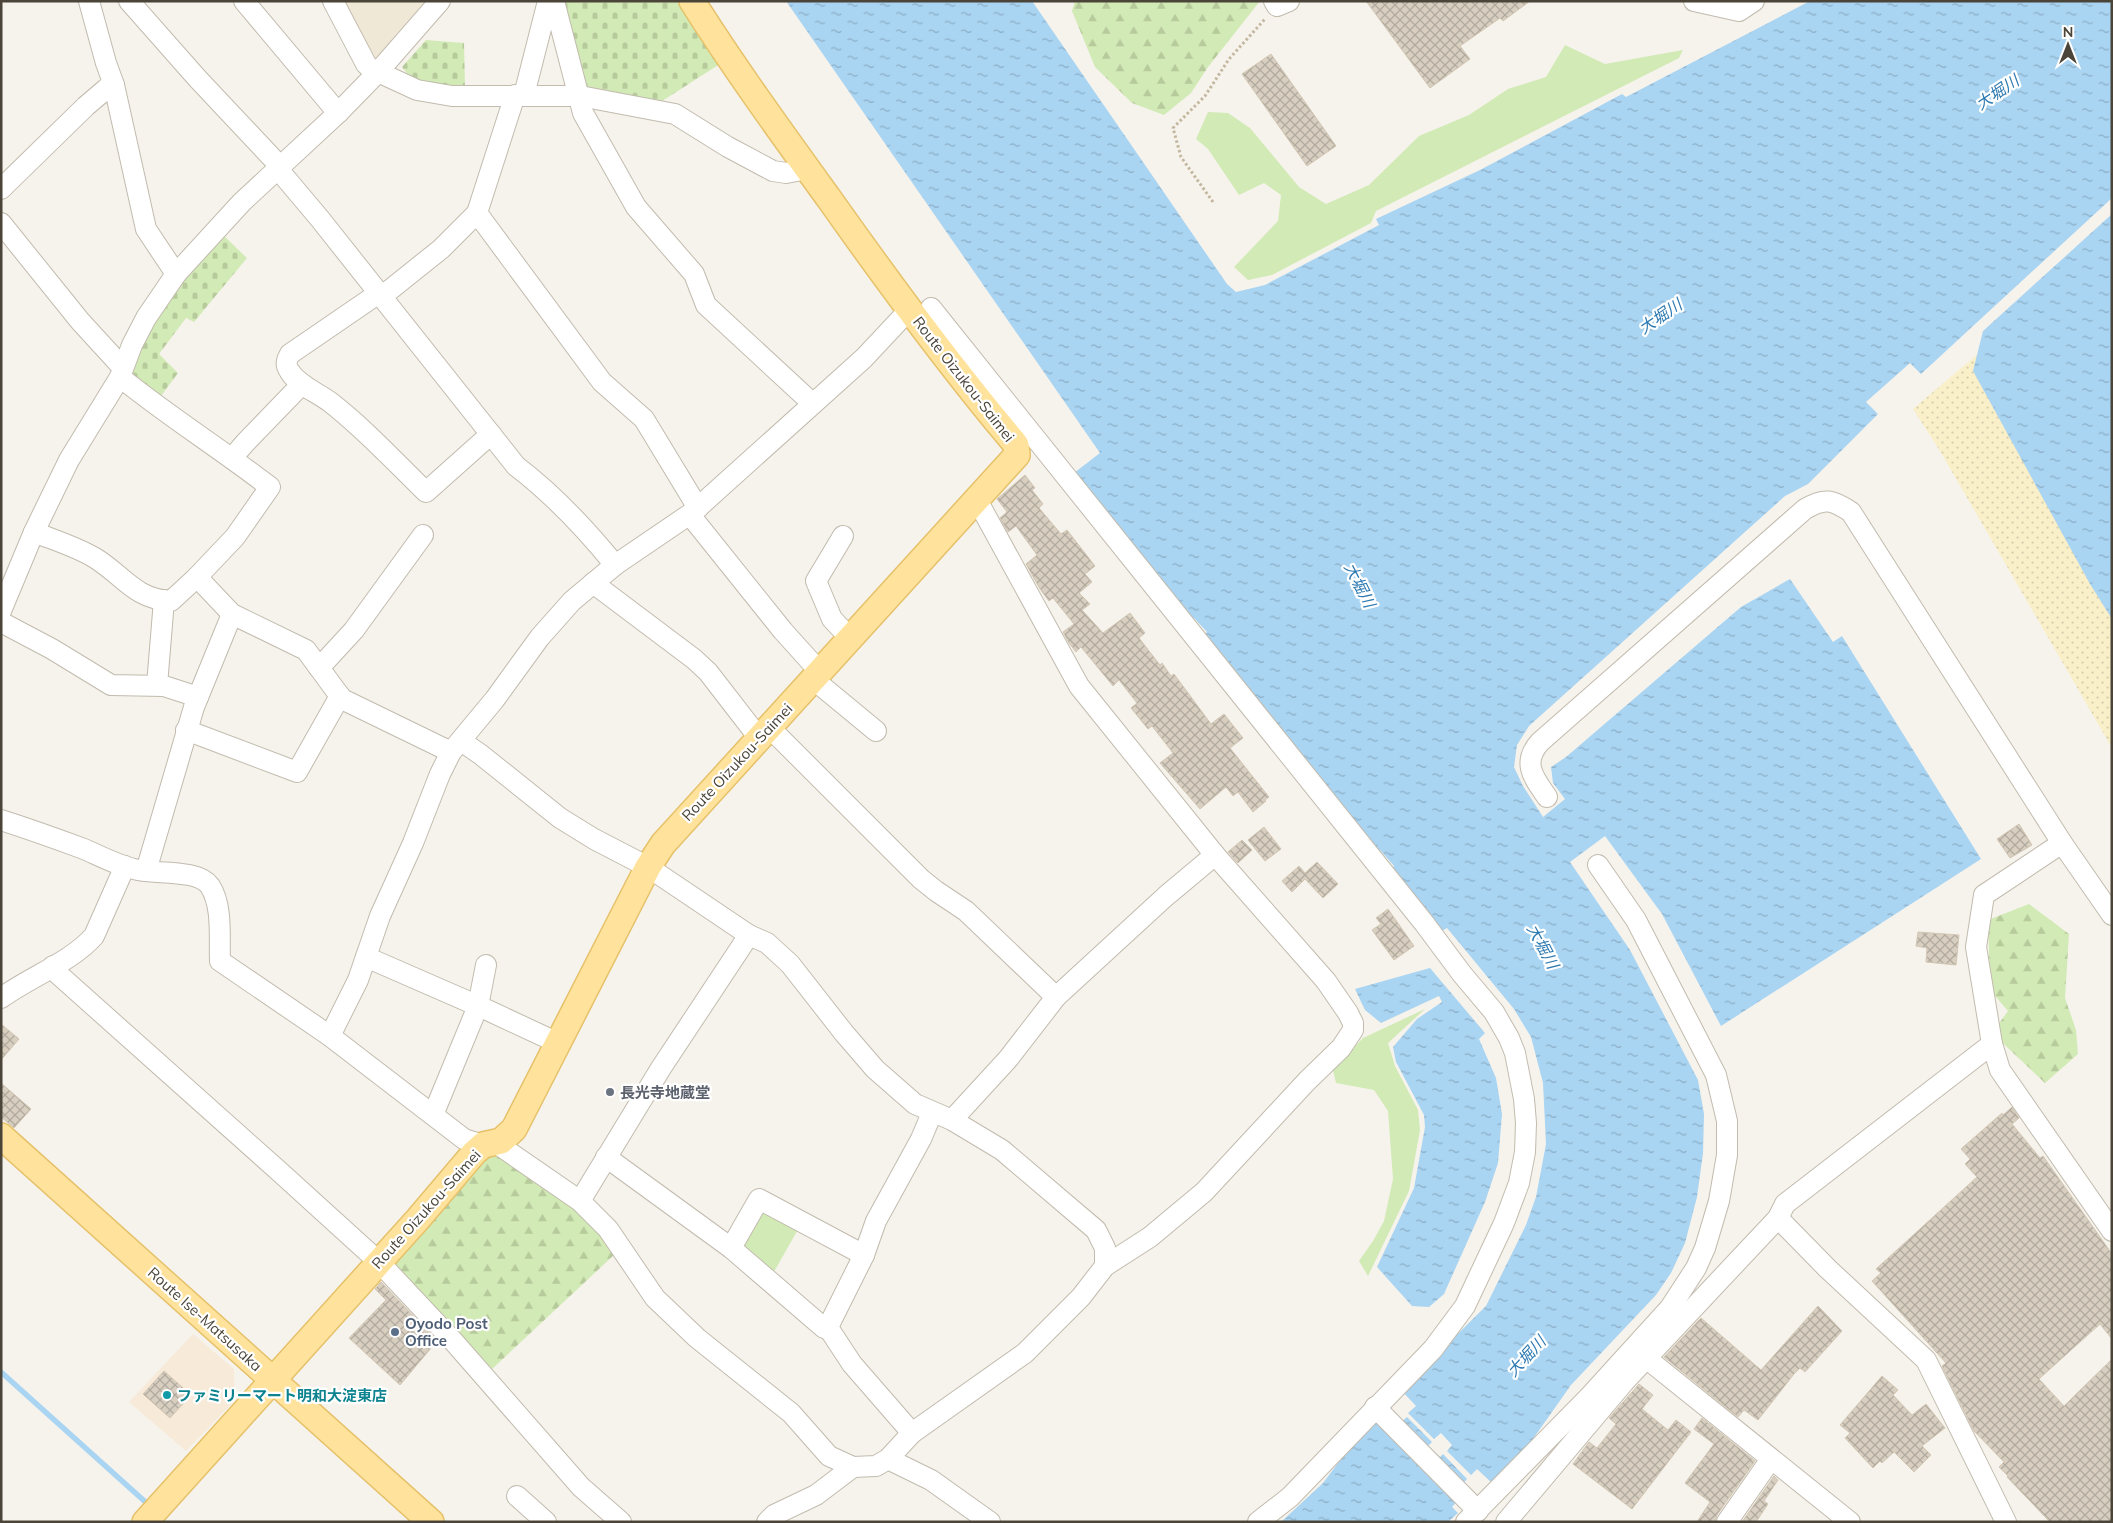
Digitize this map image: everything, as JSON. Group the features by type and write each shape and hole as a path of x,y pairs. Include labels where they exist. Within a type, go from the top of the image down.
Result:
{"main road":[{"name":"Route Oizukou-Saimei","path":"152,1515 448,1186 474,1152 505,1138 514,1129 648,867 677,826 817,676 977,497 1015,458 1016,445 920,309 807,169 718,43 692,1"},
{"name":"Route Ise-Matsusaka","path":"1,1136 431,1522"}],"street":[{"path":"89,1 114,85 146,229 176,274"},
{"path":"129,1 280,167 283,175 516,466 544,488 581,524 615,565"},
{"path":"244,1 338,113"},
{"path":"333,1 366,64 377,73 417,90 452,96 580,96 675,114 728,147 773,171 786,173 807,169"},
{"path":"1,612 34,532 70,460 121,373 146,318 176,274 242,202 338,113 377,73 440,1"},
{"path":"491,434 426,492 330,401 302,384 290,374 286,366 290,354 380,295 441,248 477,213 519,95 548,1"},
{"path":"554,1 584,113 636,207 694,274 706,305 812,403"},
{"path":"1694,1 1739,11 1754,1"},
{"path":"1,189 86,106 106,89 114,85"},
{"path":"477,213 602,382 644,420 694,512 817,676 876,731"},
{"path":"1,223 121,373 153,404 232,458 270,487 235,537 171,601 136,592 95,558 34,532"},
{"path":"330,1036 358,980 380,916 413,843 440,774 456,746 495,699 540,637 572,601 615,565 694,512 812,403 920,309 1418,915 1462,974 1494,1012 1509,1038 1519,1070 1524,1099 1525,1152 1519,1183 1504,1223 1465,1306 1434,1349 1290,1497 1258,1522"},
{"path":"232,458 302,384"},
{"path":"1,820 125,866 146,871 187,875 199,878 209,885 218,911 220,961 330,1036 464,1139 490,1144 580,1201 608,1229 655,1298 697,1338 791,1413 829,1456 853,1467 876,1466 888,1460 912,1433 1024,1353 1081,1297 1105,1266 1150,1236 1204,1192 1307,1081 1342,1048 1353,1030 1353,1023 1348,1013 1326,981 1215,855 1079,686 977,497"},
{"path":"1547,797 1534,778 1531,768 1530,758 1533,749 1805,509 1817,502 1835,502 1851,512 2062,843 2112,915"},
{"path":"319,668 354,630 423,535"},
{"path":"843,536 816,581 832,619 850,638"},
{"path":"197,577 232,614 306,650 342,699 384,721 456,746 560,818 594,839 648,867 749,935 767,943 790,964 875,1069 915,1104 932,1113 952,1120 1002,1150 1096,1230 1105,1248 1105,1266"},
{"path":"593,583 694,658 764,732 921,878 936,891 966,911 1056,997"},
{"path":"157,686 164,600"},
{"path":"146,871 186,730 232,614"},
{"path":"1,622 52,649 111,684 164,686 198,697"},
{"path":"186,730 297,772 340,696"},
{"path":"2062,843 1984,895 1976,947 1992,1044 2000,1070 2112,1231"},
{"path":"952,1120 1008,1059 1056,997 1166,896 1215,855"},
{"path":"1375,1408 1472,1517 1590,1396 1670,1308 1696,1268 1705,1248 1719,1201 1727,1155 1727,1121 1716,1074 1636,920 1598,865"},
{"path":"1,998 16,987 82,949 94,936 125,866"},
{"path":"580,1201 661,1068 749,935"},
{"path":"366,957 478,1006 558,1044"},
{"path":"433,1115 478,1006 486,965"},
{"path":"53,966 58,974 379,1262 454,1342 534,1436 581,1487 621,1522"},
{"path":"1506,1522 1646,1358 1778,1218 1785,1204 1992,1044"},
{"path":"829,1329 830,1323 864,1255 876,1221 921,1139 932,1113"},
{"path":"606,1157 731,1248 824,1328 829,1329 857,1370 912,1433"},
{"path":"731,1248 760,1200 864,1255"},
{"path":"1778,1218 1926,1360 2006,1522"},
{"path":"1646,1358 1850,1522"},
{"path":"1727,1522 1771,1459"},
{"path":"888,1460 931,1480 990,1522"},
{"path":"767,1522 774,1515 816,1495 853,1467"},
{"path":"517,1496 546,1522"}],"path":[{"path":"1213,202 1181,157 1173,128 1205,96 1229,59 1280,3"}],"shaded area":[{"path":"340,1 427,1 396,34 375,64"},
{"path":"193,1334 234,1369 235,1400 186,1451 129,1402"}],"green space":[{"path":"562,1 683,1 723,62 659,103 584,86"},
{"path":"1075,1 1260,1 1208,67 1191,93 1164,115 1132,103 1095,67 1072,11"},
{"path":"426,40 464,43 465,88 412,80 402,67"},
{"path":"1565,45 1605,64 1683,50 1679,58 1376,211 1371,223 1272,275 1248,280 1234,267 1278,221 1281,195 1264,183 1239,195 1208,149 1196,139 1208,112 1228,113 1250,128 1299,187 1326,204 1369,185 1419,136 1469,115 1508,89 1546,77"},
{"path":"222,234 247,258 194,322 186,318 159,354 178,373 158,400 131,378 147,332 183,278"},
{"path":"2029,904 2069,934 2065,998 2076,1030 2078,1054 2045,1083 1992,1033 2008,1011 1990,990 1988,920"},
{"path":"1425,1009 1388,1043 1395,1066 1418,1110 1420,1130 1409,1191 1368,1276 1359,1261 1384,1221 1393,1179 1388,1111 1374,1090 1336,1083 1333,1070 1363,1038"},
{"path":"500,1153 575,1204 615,1254 491,1370 390,1264 484,1155"},
{"path":"761,1205 800,1226 771,1277 740,1251"}],"sand":[{"path":"2005,331 2112,529 2112,748 1940,451 1913,409"}],"water":[{"name":"大堀川","path":"786,1 1032,1 1227,284 1236,292 1265,285 1379,225 1376,219 1480,170 1622,94 1626,97 1810,1 2112,1 2112,198 1921,374 1910,363 1866,402 1878,414 1808,484 1785,496 1529,726 1517,745 1514,767 1523,786 1543,817 1565,799 1553,783 1551,767 1566,757 1741,607 1790,579 1833,642 1842,636 1981,859 1721,1026 1662,914 1605,836 1570,862 1630,950 1698,1080 1704,1114 1703,1153 1697,1197 1685,1243 1671,1273 1656,1295 1571,1385 1528,1446 1493,1484 1477,1469 1471,1475 1447,1451 1452,1445 1441,1433 1434,1439 1408,1413 1416,1406 1401,1390 1486,1306 1526,1225 1536,1197 1546,1144 1543,1083 1531,1037 1514,1009 1447,928 1442,931 1392,869 1394,866 1380,850 1378,852 1204,635 1207,632 1194,618 1191,619 1074,473 1100,453"},
{"path":"2112,214 2112,619 2090,584 1973,371 1983,331"},
{"path":"1430,968 1485,1033 1479,1039 1496,1078 1502,1114 1498,1163 1485,1202 1444,1294 1429,1307 1412,1306 1377,1267 1414,1188 1425,1127 1424,1115 1396,1062 1393,1047 1417,1019 1442,1002 1439,996 1381,1023 1365,1010 1355,989"},
{"path":"1407,1417 1432,1442 1428,1446 1440,1457 1443,1454 1467,1479 1460,1487 1399,1424"},
{"path":"1371,1419 1381,1426 1459,1499 1452,1507 1458,1513 1448,1522 1281,1522 1323,1483"}],"building":[{"path":"1366,1 1530,1 1503,21 1500,18 1460,46 1470,59 1430,88"},
{"path":"1271,54 1336,146 1307,166 1242,74"},
{"path":"1025,475 1035,488 1032,490 1043,504 1039,508 1061,534 1067,530 1095,566 1085,574 1092,582 1079,593 1090,604 1082,610 1103,633 1130,613 1145,633 1139,638 1160,665 1162,663 1171,676 1174,674 1211,724 1224,714 1243,738 1230,748 1269,797 1253,812 1238,792 1233,796 1226,787 1200,809 1160,763 1173,753 1152,726 1148,729 1131,708 1137,703 1119,680 1113,686 1081,647 1076,652 1069,643 1063,632 1074,624 1053,598 1049,601 1026,564 1037,555 1016,526 1008,532 1000,518 1007,512 997,499"},
{"path":"2019,824 2032,845 2010,858 1997,839"},
{"path":"1264,827 1281,849 1265,861 1248,840"},
{"path":"1242,840 1252,850 1238,863 1228,852"},
{"path":"1317,862 1338,884 1323,898 1305,879 1292,892 1282,881 1299,866 1305,873"},
{"path":"1388,909 1414,946 1394,960 1372,930 1381,924 1376,918"},
{"path":"1918,932 1959,935 1956,965 1926,962 1927,948 1916,946"},
{"path":"1,1024 19,1039 1,1060"},
{"path":"1,1083 31,1109 14,1128 1,1117"},
{"path":"2012,1107 2019,1118 2012,1124 2040,1158 2043,1156 2112,1254 2112,1339 2100,1324 2039,1379 2064,1406 2112,1359 2112,1522 2050,1522 2007,1477 1999,1467 2004,1462 1974,1431 1942,1366 1946,1363 1872,1281 1881,1273 1876,1269 1977,1177 1965,1164 1970,1159 1961,1149 2002,1113 2003,1115"},
{"path":"381,1282 437,1341 400,1385 349,1338 386,1300 375,1289"},
{"path":"1818,1306 1842,1331 1805,1372 1800,1368 1794,1374 1758,1420 1744,1410 1738,1417 1664,1357 1701,1318 1761,1370"},
{"name":"ファミリーマート明和大淀東店","path":"164,1371 191,1395 170,1418 143,1394"},
{"path":"1882,1376 1898,1390 1893,1395 1912,1415 1926,1404 1945,1428 1922,1446 1931,1455 1914,1472 1894,1452 1873,1468 1845,1438 1850,1433 1840,1425"},
{"path":"1639,1384 1653,1395 1642,1409 1668,1430 1676,1420 1691,1432 1632,1509 1573,1464 1589,1442 1597,1448 1616,1424 1609,1418"},
{"path":"1702,1418 1755,1461 1717,1515 1715,1522 1697,1522 1710,1502 1685,1483 1714,1444 1694,1429"},
{"path":"1774,1476 1778,1480 1764,1501 1768,1504 1756,1522 1742,1522"}],"waterway":[{"path":"1,1372 151,1507"}],"place":[{"name":"長光寺地蔵堂","path":"610,1092"},
{"name":"Oyodo Post Office","path":"395,1332"},
{"name":"ファミリーマート明和大淀東店","path":"167,1395"}]}
